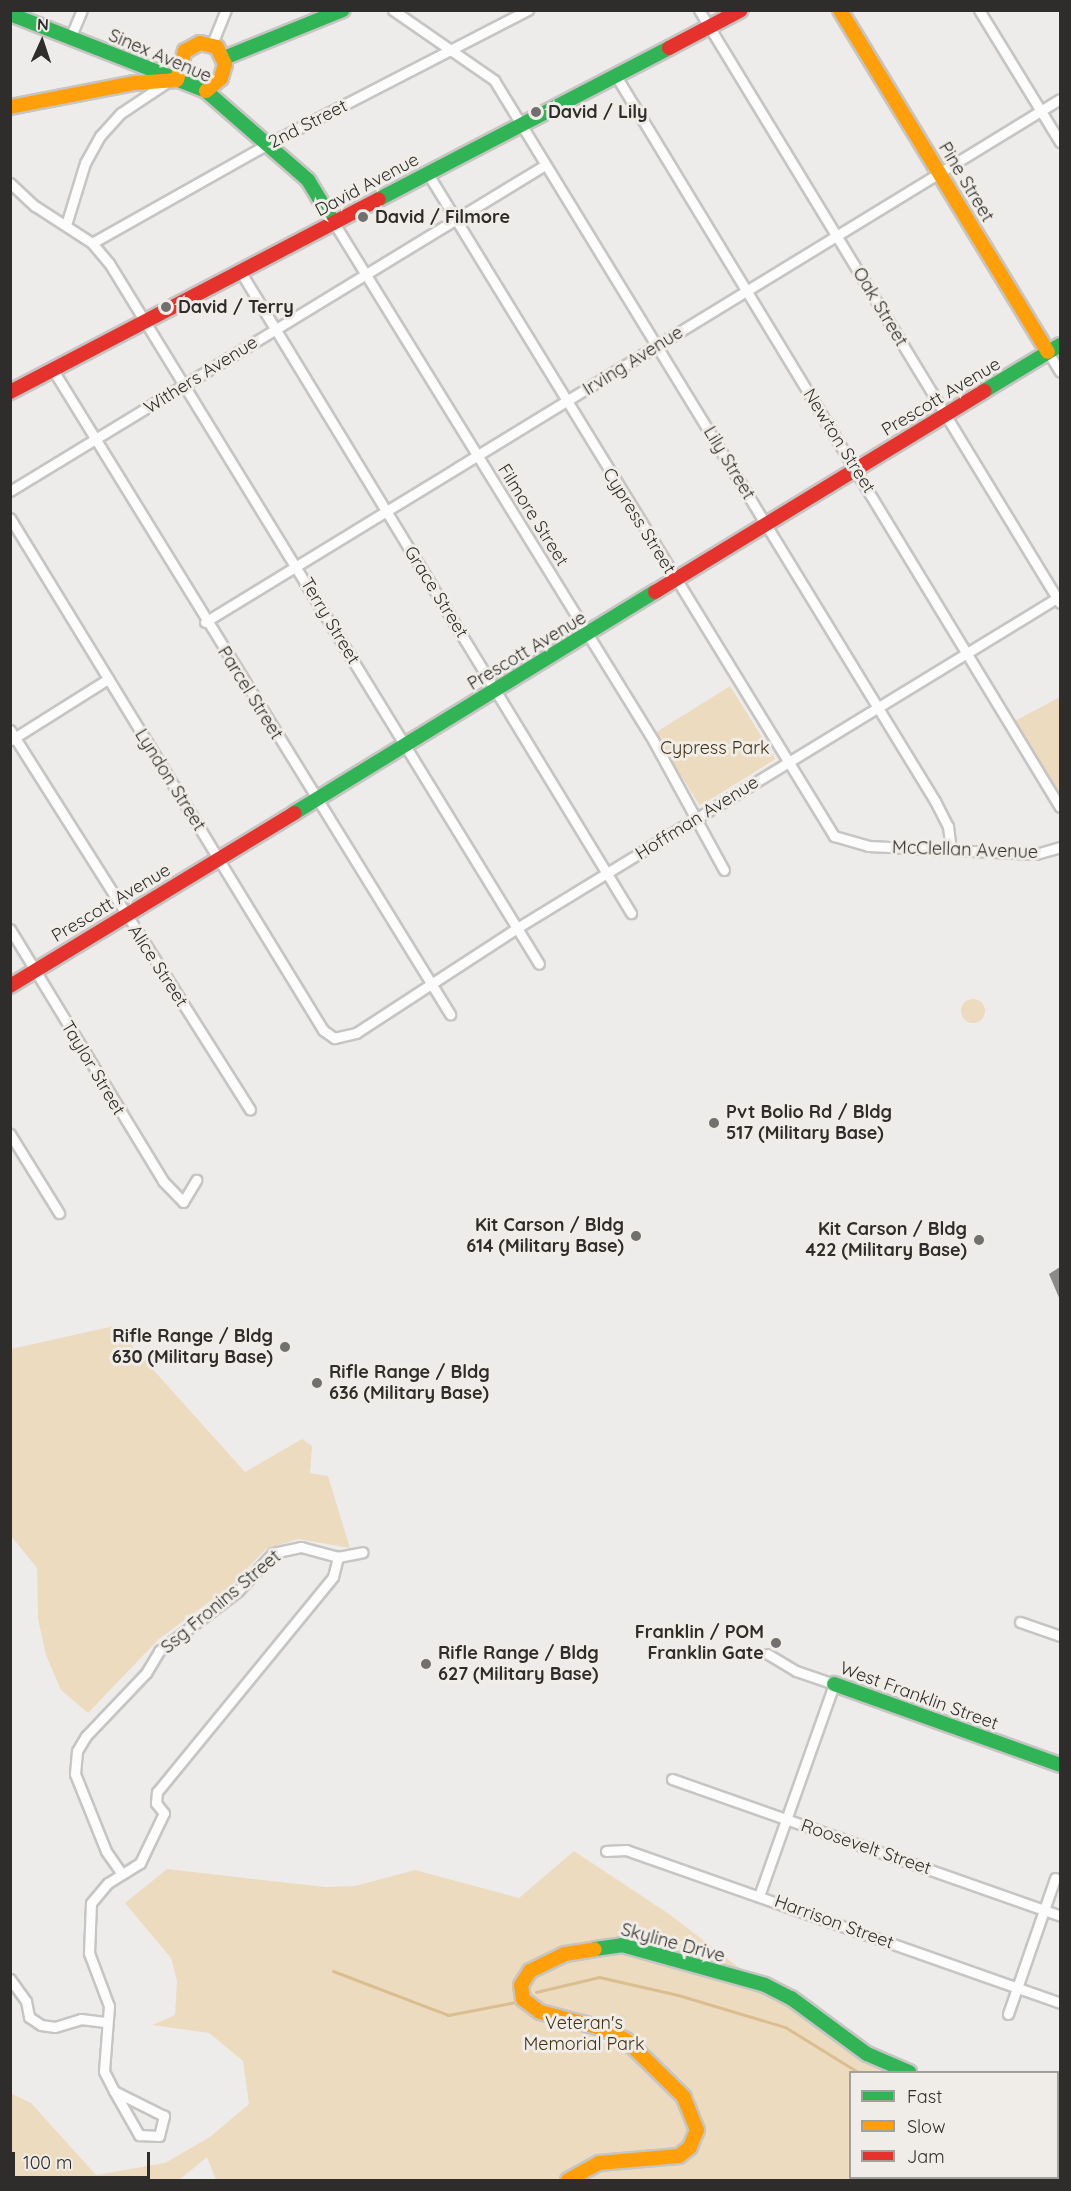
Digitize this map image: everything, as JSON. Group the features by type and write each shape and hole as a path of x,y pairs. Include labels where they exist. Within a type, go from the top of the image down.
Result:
{"street":[{"path":"70,38 82,10"},
{"path":"212,44 226,10"},
{"path":"224,58 343,10"},
{"path":"393,10 450,50"},
{"name":"2nd Street","path":"92,243 267,145 528,10"},
{"name":"Oak Street","path":"699,10 945,415 1060,599"},
{"name":"David Avenue","path":"10,392 741,10"},
{"name":"Pine Street","path":"840,10 939,173 1054,349 1060,372"},
{"path":"980,10 1060,142"},
{"name":"Sinex Avenue","path":"10,14 206,91 308,180"},
{"path":"206,91 221,78 224,58 212,44"},
{"path":"66,225 82,170 100,136 139,98 177,80 189,47 212,44"},
{"name":"Lily Street","path":"450,50 494,80 523,125 545,165 935,801 948,826 951,850"},
{"name":"Newton Street","path":"616,76 1060,807"},
{"path":"10,107 135,83 177,80"},
{"name":"Irving Avenue","path":"206,622 1060,99"},
{"name":"Withers Avenue","path":"10,491 545,165"},
{"name":"Cypress Street","path":"428,174 565,404 677,580 786,762 834,836 868,846"},
{"name":"Filmore Street","path":"308,180 698,819 724,870"},
{"name":"Terry Street","path":"10,183 92,243 120,280 297,566 538,964"},
{"name":"Grace Street","path":"240,272 631,913"},
{"name":"Prescott Avenue","path":"10,986 1054,349"},
{"name":"Parcel Street","path":"53,370 94,441 450,1014"},
{"name":"Lyndon Street","path":"10,518 323,1030 334,1038"},
{"name":"Hoffman Avenue","path":"334,1038 356,1033 430,982 698,819 786,762 967,652 1060,599"},
{"path":"12,736 108,680"},
{"name":"Alice Street","path":"12,736 250,1110"},
{"name":"McClellan Avenue","path":"868,846 1036,854 1060,848"},
{"name":"Taylor Street","path":"10,929 141,1147 183,1202 196,1180"},
{"path":"10,1134 58,1213"},
{"name":"Ssg Fronins Street","path":"122,1874 106,1851 75,1774 75,1759 86,1736 146,1673 159,1652 238,1591 273,1553 301,1547 338,1557 363,1552"},
{"path":"114,2091 160,2112 165,2122 159,2136 139,2135 114,2091 102,2061 108,1999 88,1945 89,1919 95,1897 122,1874 140,1863 164,1813 156,1803 157,1792 333,1577 338,1557"},
{"path":"1020,1622 1060,1636"},
{"name":"West Franklin Street","path":"768,1654 796,1671 1060,1765"},
{"path":"759,1896 834,1684"},
{"name":"Roosevelt Street","path":"672,1779 1060,1916"},
{"name":"Harrison Street","path":"606,1851 626,1850 1060,2003"},
{"path":"1008,2014 1055,1878"},
{"name":"Skyline Drive","path":"568,2181 599,2163 679,2156 690,2147 697,2130 684,2097 626,2040 601,2028 540,2012 523,2000 521,1985 530,1971 573,1951 622,1945 765,1985 791,1998 861,2050 905,2071"},
{"path":"10,1978 26,2001 29,2017 41,2025 55,2027 81,2019 107,2022"}],"green space":[{"name":"Cypress Park","path":"730,686 776,759 700,806 655,733"},
{"path":"1060,697 1060,794 1015,721"},
{"path":"973,999 978,1000 984,1006 984,1016 978,1022 973,1023 968,1022 962,1016 961,1011 962,1006 968,1000"},
{"path":"114,1326 245,1472 302,1439 312,1446 310,1473 328,1476 350,1548 298,1539 266,1549 231,1586 159,1639 88,1713 61,1690 46,1655 38,1619 37,1568 11,1536 11,1349"},
{"name":"Veteran's Memorial Park","path":"574,1851 669,1914 845,2049 887,2071 849,2071 849,2179 1044,2180 216,2180 207,2157 179,2180 11,2180 10,2093 31,2103 96,2175 165,2163 210,2137 249,2104 243,2061 209,2033 152,2025 175,2015 177,1981 171,1958 125,1903 167,1869 325,1887 355,1886 415,1870 519,1898"}],"building":[{"path":"1060,1267 1060,1300 1049,1274"}],"waterway":[{"path":"333,1971 448,2015 516,2002"},
{"path":"536,1992 599,1977 678,1995 785,2027 856,2071"}],"traffic: fast":[{"path":"224,58 343,10"},
{"path":"10,14 206,91 308,180 334,223"},
{"path":"379,199 669,48"},
{"path":"984,391 1060,345"},
{"path":"294,813 655,592"},
{"path":"834,1684 1060,1765"},
{"path":"595,1949 622,1945 765,1985 791,1998 867,2054 907,2071"}],"traffic: slow":[{"path":"840,10 1048,352"},
{"path":"10,107 135,83 177,80 185,51 200,43 217,47 225,64 221,78 206,91"},
{"path":"568,2180 599,2163 679,2156 690,2147 697,2130 684,2097 626,2040 601,2028 540,2012 523,1999 521,1985 530,1971 565,1954 595,1949"}],"traffic: jam":[{"path":"669,48 741,10"},
{"path":"10,392 379,199"},
{"path":"655,592 984,391"},
{"path":"10,986 294,813"}],"place":[{"name":"David / Lily","path":"536,112"},
{"name":"David / Filmore","path":"363,217"},
{"name":"David / Terry","path":"166,307"},
{"name":"Pvt Bolio Rd / Bldg 517 (Military Base)","path":"714,1123"},
{"name":"Kit Carson / Bldg 614 (Military Base)","path":"636,1236"},
{"name":"Kit Carson / Bldg 422 (Military Base)","path":"979,1240"},
{"name":"Rifle Range / Bldg 630 (Military Base)","path":"285,1347"},
{"name":"Rifle Range / Bldg 636 (Military Base)","path":"317,1383"},
{"name":"Franklin / POM Franklin Gate","path":"776,1643"},
{"name":"Rifle Range / Bldg 627 (Military Base)","path":"426,1664"}]}
